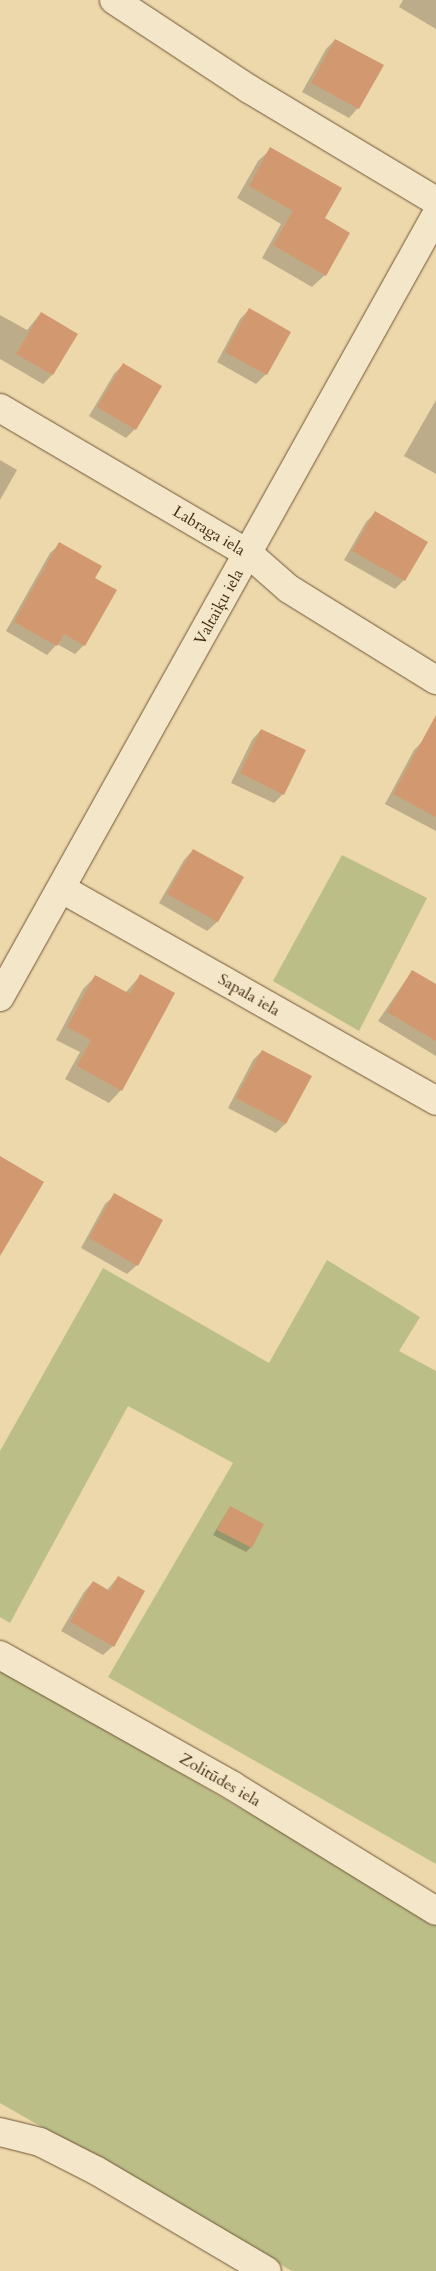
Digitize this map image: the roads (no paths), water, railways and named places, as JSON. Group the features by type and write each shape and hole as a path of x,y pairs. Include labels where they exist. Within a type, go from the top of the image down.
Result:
{"street":[{"path":"114,0 250,89 436,200"},
{"name":"Valtaiķu iela","path":"0,998 436,215"},
{"name":"Labraga iela","path":"0,408 248,554 289,589 436,680"},
{"name":"Sapala iela","path":"62,889 436,1101"},
{"name":"Zolitūdes iela","path":"0,1656 233,1786 436,1911"},
{"path":"0,2132 40,2142 97,2171 267,2271"}]}
